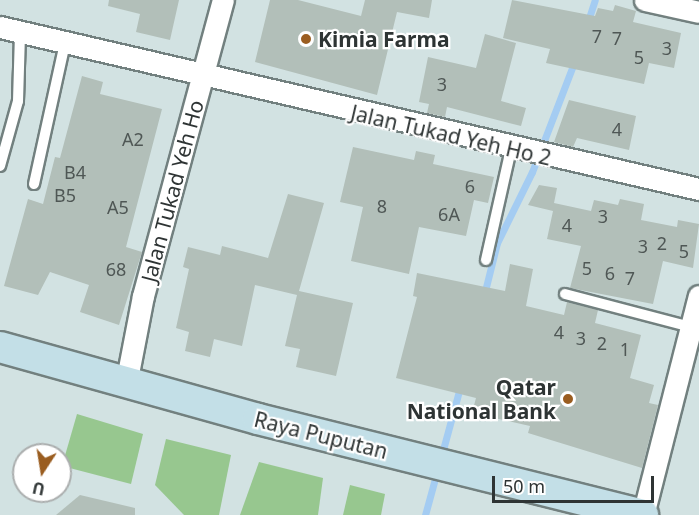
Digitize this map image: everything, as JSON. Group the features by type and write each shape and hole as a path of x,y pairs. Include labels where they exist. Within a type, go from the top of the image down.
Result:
{"main road":[{"name":"Raya Puputan","path":"0,347 126,384 453,469 643,515"}],"street":[{"name":"Jalan Tukad Yeh Ho","path":"126,384 143,296 223,0"},
{"path":"645,0 699,12"},
{"name":"Jalan Tukad Yeh Ho 2","path":"10,30 516,150 699,189"},
{"path":"643,515 699,296"}],"lane":[{"path":"0,166 18,101 10,30"},
{"path":"34,184 65,43"},
{"path":"486,260 516,150"},
{"path":"565,294 691,327"}],"green space":[{"path":"77,414 143,434 131,484 72,469 72,443 69,443"},
{"path":"166,439 231,455 219,515 184,515 155,485"},
{"path":"259,462 323,478 318,515 240,515"},
{"path":"350,485 385,494 381,515 343,515"}],"building":[{"path":"109,0 179,0 170,40 136,32 140,14 108,6"},
{"name":"Kimia Farma","path":"270,0 298,0 361,16 365,0 432,0 429,18 397,12 377,95 255,62"},
{"path":"512,0 595,16 598,8 613,11 615,5 636,11 633,22 681,33 674,68 649,63 644,84 546,63 550,49 503,38"},
{"path":"485,34 516,43 501,101 526,108 521,126 447,107 445,117 427,113 429,104 419,102 428,57 476,68"},
{"path":"82,76 103,82 100,94 162,109 126,247 142,252 119,325 80,312 89,285 50,272 38,295 4,286 28,199 43,204 55,157 60,158"},
{"path":"569,100 636,116 629,150 577,138 573,147 554,142"},
{"path":"353,147 414,160 416,151 435,155 433,164 494,177 488,203 474,200 466,236 419,227 409,274 351,261 363,207 340,202"},
{"path":"539,185 557,188 554,203 591,211 594,200 618,205 620,199 644,204 641,220 677,227 678,220 699,224 693,268 663,261 653,304 570,288 581,246 547,239 553,211 528,205"},
{"path":"288,194 324,203 299,291 353,303 336,376 296,367 300,349 285,346 297,295 255,285 242,346 214,339 210,357 185,351 189,332 176,328 189,269 183,267 188,247 220,255 222,246 268,258"},
{"path":"510,264 533,269 526,306 564,315 567,302 598,310 595,323 641,335 630,378 654,385 649,403 658,405 642,468 528,433 530,426 472,413 476,398 396,378 417,297 413,296 417,273 505,291"},
{"path":"80,495 135,508 135,515 56,515"}],"waterway":[{"path":"587,24 595,0"},
{"path":"484,295 497,243 532,172 575,60"},
{"path":"441,457 460,387"},
{"path":"425,515 437,471"}],"place":[{"name":"Kimia Farma","path":"306,39"},
{"name":"Qatar National Bank","path":"568,399"}]}
